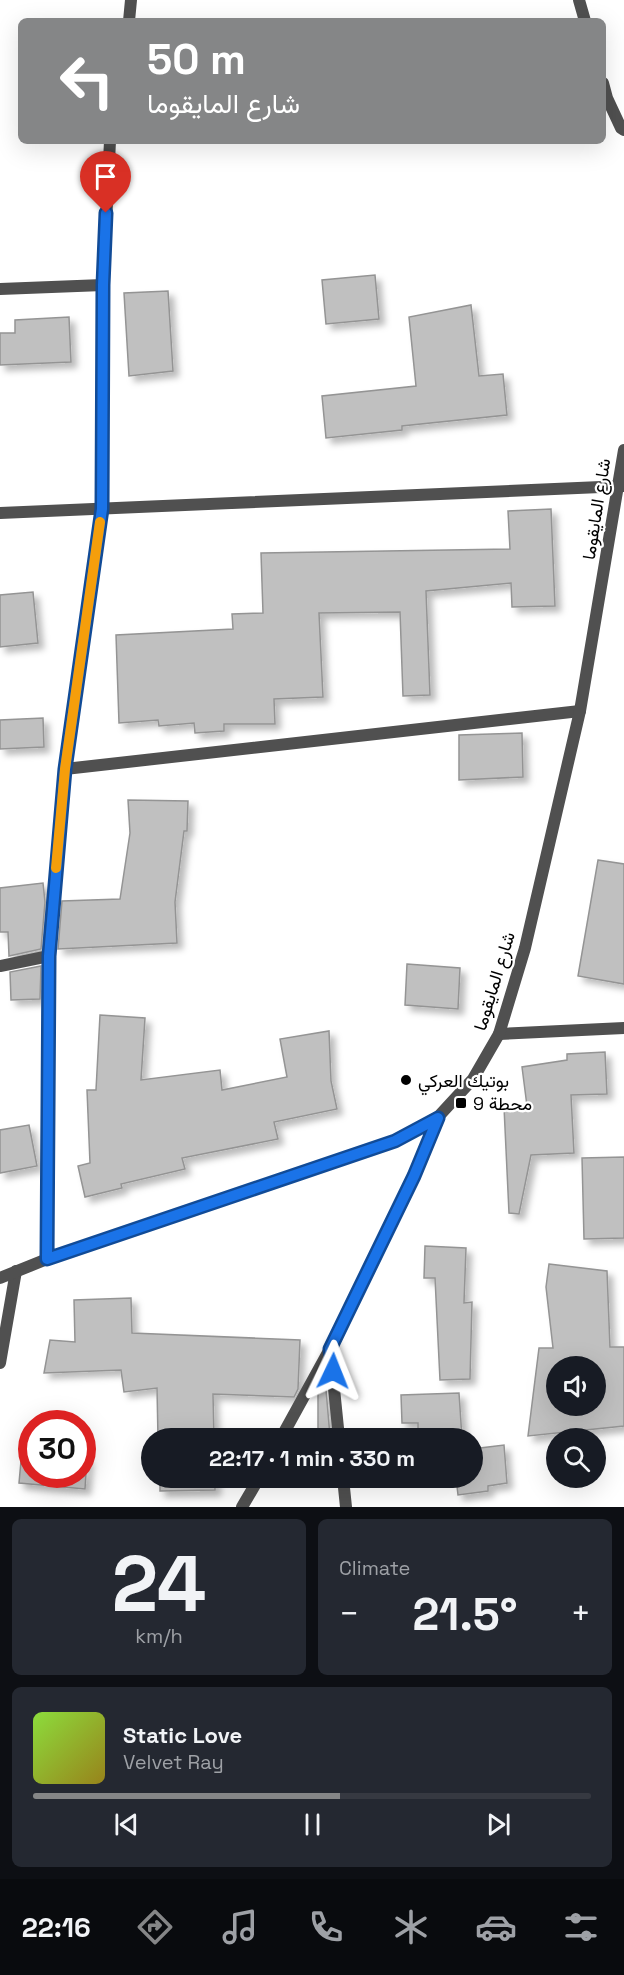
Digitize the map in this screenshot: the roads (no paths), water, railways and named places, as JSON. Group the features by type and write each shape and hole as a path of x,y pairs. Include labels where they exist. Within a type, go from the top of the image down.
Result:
{"street":[{"path":"129,18 131,0"},
{"path":"579,0 584,18"},
{"path":"606,92 621,128 624,130"},
{"path":"47,1259 49,956 65,769 102,509 103,285 110,144"},
{"path":"0,289 103,285"},
{"name":"شارع المايقوما","path":"0,1278 47,1259 395,1141 438,1118 473,1079 499,1034 525,948 580,711 620,486 624,450"},
{"path":"0,513 620,486"},
{"path":"65,769 580,711"},
{"path":"0,966 49,956"},
{"path":"499,1034 624,1028"},
{"path":"286,1428 330,1349 414,1176 438,1118"},
{"path":"0,1362 16,1271"},
{"path":"330,1349 338,1428"},
{"path":"242,1507 253,1488"},
{"path":"344,1488 346,1507"}],"place":[{"name":"بوتيك العركي","path":"406,1080"},
{"name":"محطة 9","path":"461,1103"}]}
